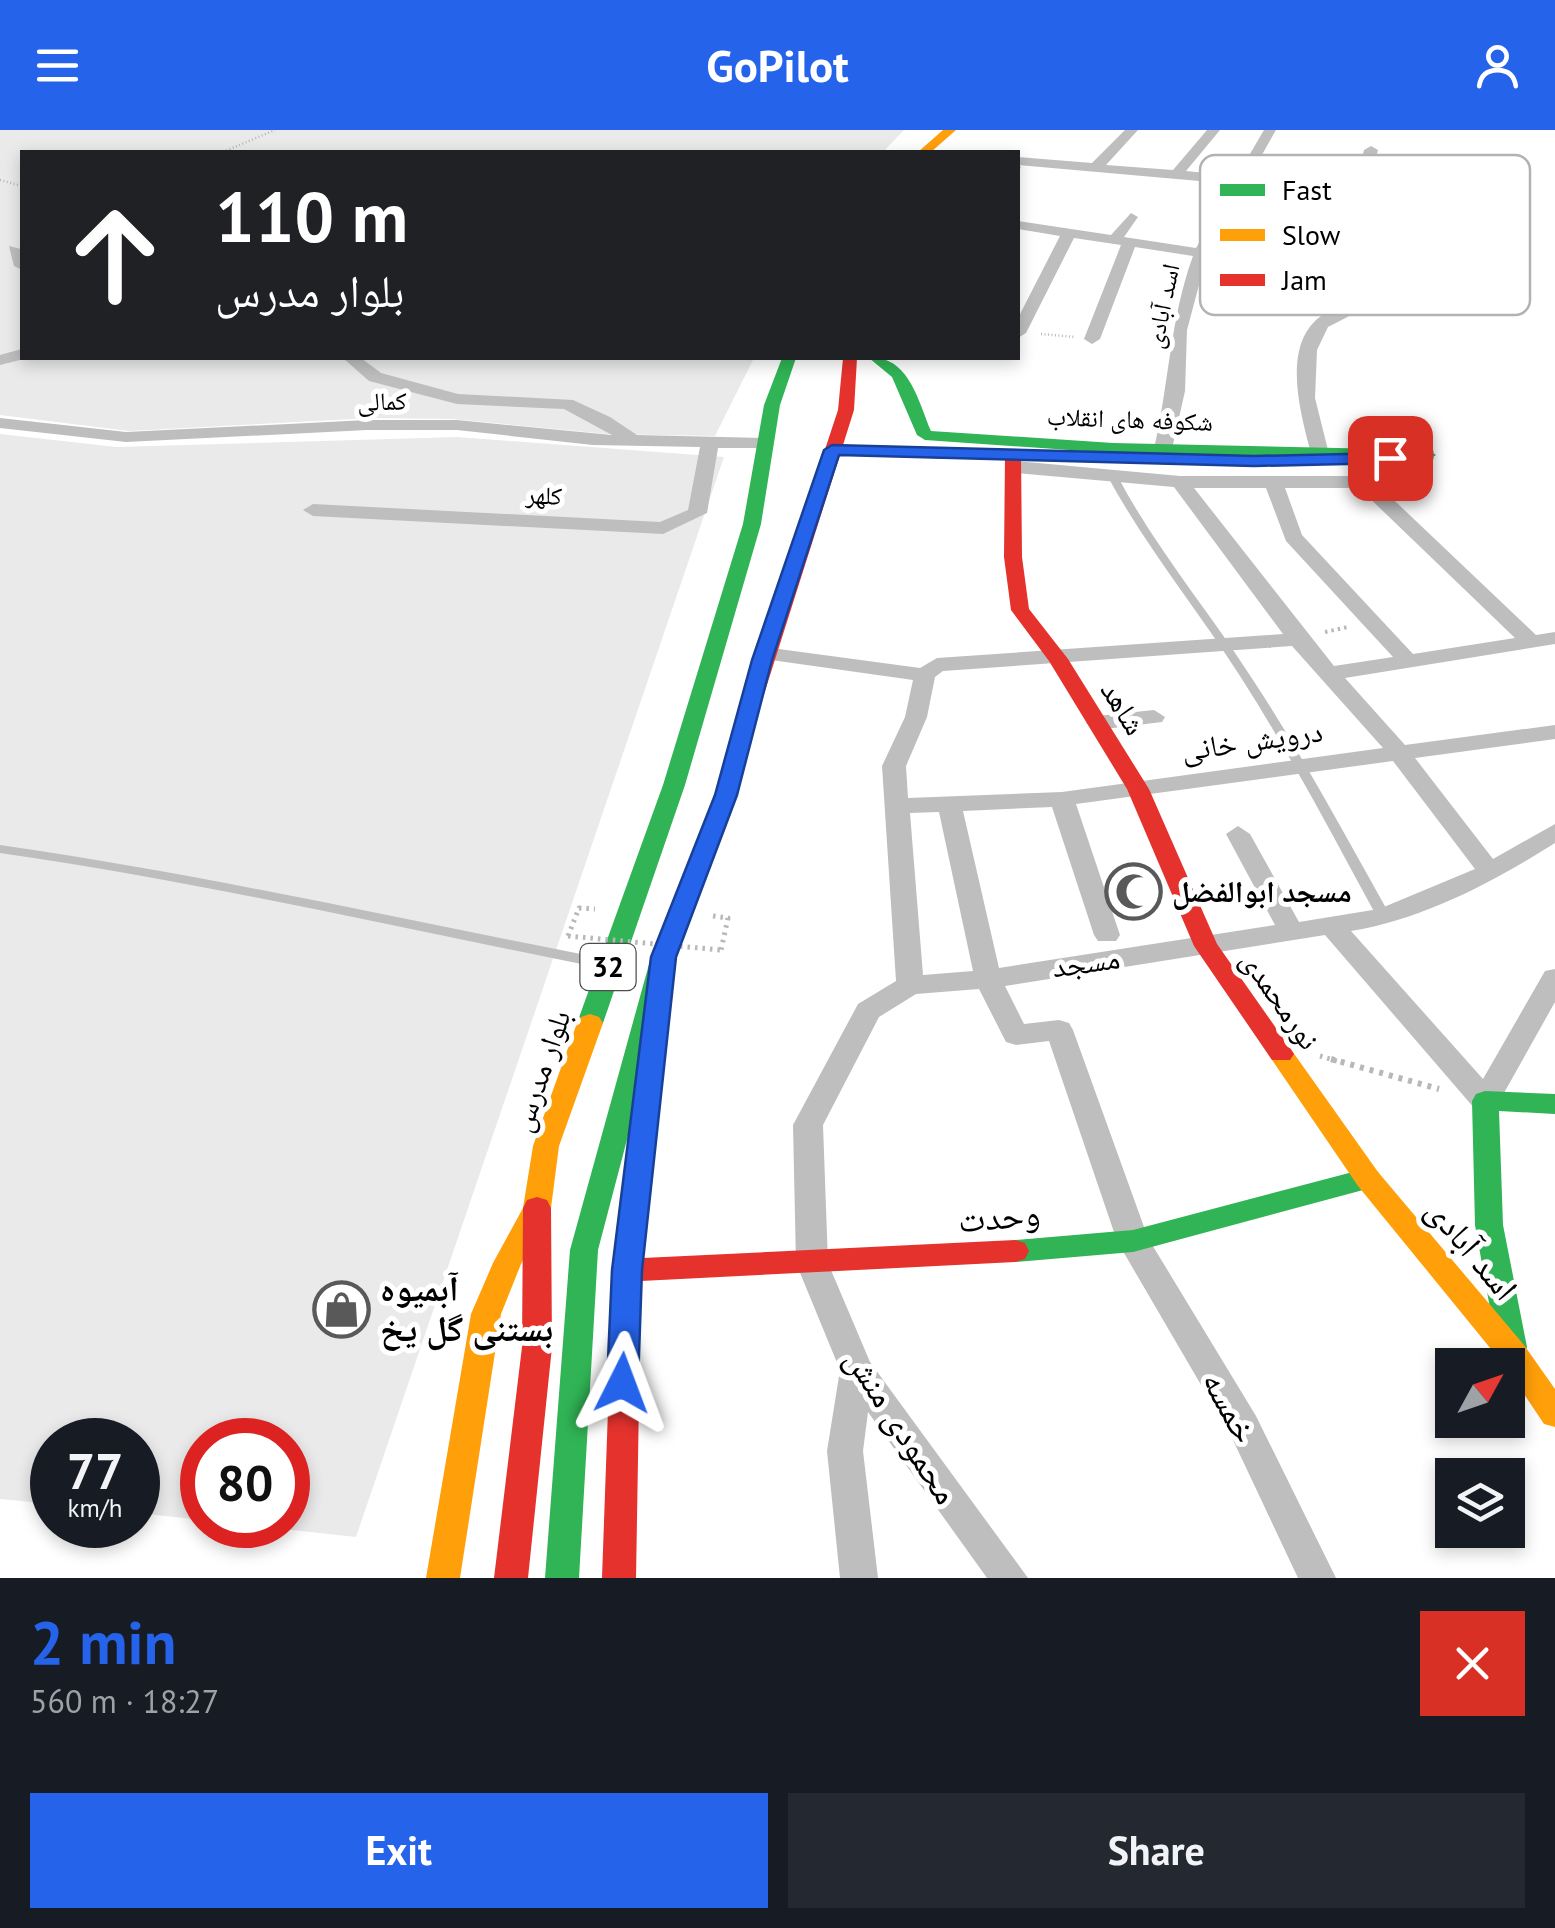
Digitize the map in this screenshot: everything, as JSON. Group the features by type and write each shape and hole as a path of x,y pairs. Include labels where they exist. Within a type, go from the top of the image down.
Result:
{"main road":[{"path":"926,150 950,130"},
{"name":"شکوفه های انقلاب","path":"879,360 899,374 925,434 985,442 1428,455"},
{"path":"772,405 816,374 846,410"},
{"name":"بلوار مدرس","path":"443,1578 446,1538 486,1314 507,1263 537,1208 546,1146 674,785 746,543 772,405 816,374"},
{"name":"32","path":"562,1578 584,1250 664,957 726,795 764,653 846,410 816,374"},
{"name":"شکوفه های انقلاب","path":"832,450 1014,462 1353,461 1428,455"},
{"path":"1014,462 1014,558 1020,610 1058,659"},
{"name":"شاهد","path":"1058,659 1138,789"},
{"name":"نورمحمدی","path":"1138,789 1206,946 1368,1179"},
{"path":"619,1578 627,1270 664,957"},
{"path":"1512,1348 1489,1225 1484,1101 1555,1104"},
{"name":"وحدت","path":"627,1270 961,1256 1134,1241 1368,1179"},
{"name":"اسد آبادی","path":"1368,1179 1508,1348"},
{"path":"510,1578 538,1354 543,1277 537,1208"},
{"name":"اسد آبادی","path":"1525,1371 1555,1414"},
{"path":"433,1578 446,1538"}],"street":[{"path":"1096,168 1132,130"},
{"path":"1177,174 1214,130"},
{"name":"اسد آبادی","path":"1255,155 1270,130"},
{"path":"1369,155 1371,150"},
{"path":"1020,165 1200,176"},
{"path":"1092,339 1130,217"},
{"path":"1020,224 1122,240 1200,259"},
{"path":"1020,329 1069,232"},
{"path":"14,249 20,262"},
{"name":"اسد آبادی","path":"1163,449 1176,391 1179,330 1200,259"},
{"path":"1318,450 1306,398 1309,350 1321,324 1338,315"},
{"path":"354,360 375,376 457,399 567,404 604,421 633,441"},
{"name":"کمالی","path":"0,423 126,437 457,425 633,441 764,443"},
{"name":"کلهر","path":"314,510 663,528 697,513 710,442"},
{"name":"شکوفه های انقلاب","path":"1014,462 1113,477 1274,484 1364,482 1396,473 1428,455"},
{"path":"1180,482 1298,638 1400,754 1490,872"},
{"path":"1364,482 1532,642"},
{"path":"1274,484 1294,537 1409,662"},
{"path":"910,986 894,766 916,717 924,675 936,664 1058,659 1298,638"},
{"path":"1328,674 1555,638"},
{"path":"764,653 924,675"},
{"path":"1096,723 1154,718"},
{"name":"درویش خانی","path":"896,806 1062,799 1555,732"},
{"path":"1062,799 1107,934"},
{"path":"949,804 988,979"},
{"path":"1238,834 1293,934"},
{"name":"مسجد","path":"812,1263 808,1125 868,1011 910,986 988,979 1384,917 1490,872 1551,840"},
{"path":"1332,926 1484,1101 1555,978"},
{"name":"خمسه","path":"988,979 1016,1035 1059,1030 1134,1241 1244,1427 1316,1578"},
{"name":"محمودی منش","path":"812,1263 857,1370 1009,1578"},
{"path":"857,1370 845,1451 859,1578"}],"lane":[{"path":"1113,477 1132,515 1225,644 1303,768 1384,917"},
{"path":"0,849 243,889 441,933 608,964"}],"path":[{"path":"229,150 276,130"},
{"path":"1020,333 1092,339"},
{"path":"1298,638 1372,621"},
{"path":"578,908 568,936 721,950 728,918"},
{"path":"1274,1043 1484,1101"}],"shaded area":[{"path":"0,130 904,130 885,150 20,150 20,360 753,360 715,436 608,434 452,419 372,418 129,431 0,415"},
{"path":"0,434 116,447 457,437 724,457 356,1537 310,1532 310,1418 180,1418 180,1518 160,1515 160,1418 30,1418 30,1502 0,1499"}],"traffic: fast":[{"path":"590,1023 674,785 752,524 772,405 788,360"},
{"path":"879,360 899,375 925,435 1113,448 1428,455"},
{"path":"562,1578 584,1250 663,957 726,795 749,710"},
{"path":"1512,1347 1489,1225 1485,1101 1555,1104"},
{"path":"1015,1251 1133,1241 1368,1179"}],"traffic: slow":[{"path":"926,150 950,130"},
{"path":"443,1578 486,1314 507,1263 537,1208 546,1146 590,1023"},
{"path":"1281,1054 1368,1179 1513,1354 1555,1414"}],"traffic: jam":[{"path":"749,710 846,410 850,360"},
{"path":"832,450 956,454"},
{"path":"1013,456 1013,557 1020,610 1058,659 1138,789 1206,946 1281,1054"},
{"path":"619,1578 627,1270 646,1106"},
{"path":"511,1578 537,1347 537,1208"},
{"path":"627,1270 1015,1251"}],"place":[{"name":"مسجد ابوالفضل","path":"1133,892"},
{"name":"آبمیوه بستنی گل یخ","path":"341,1309"}],"route":[{"path":"622,1383 627,1270 664,957 726,795 762,660 832,450 1254,461 1390,458"}]}
